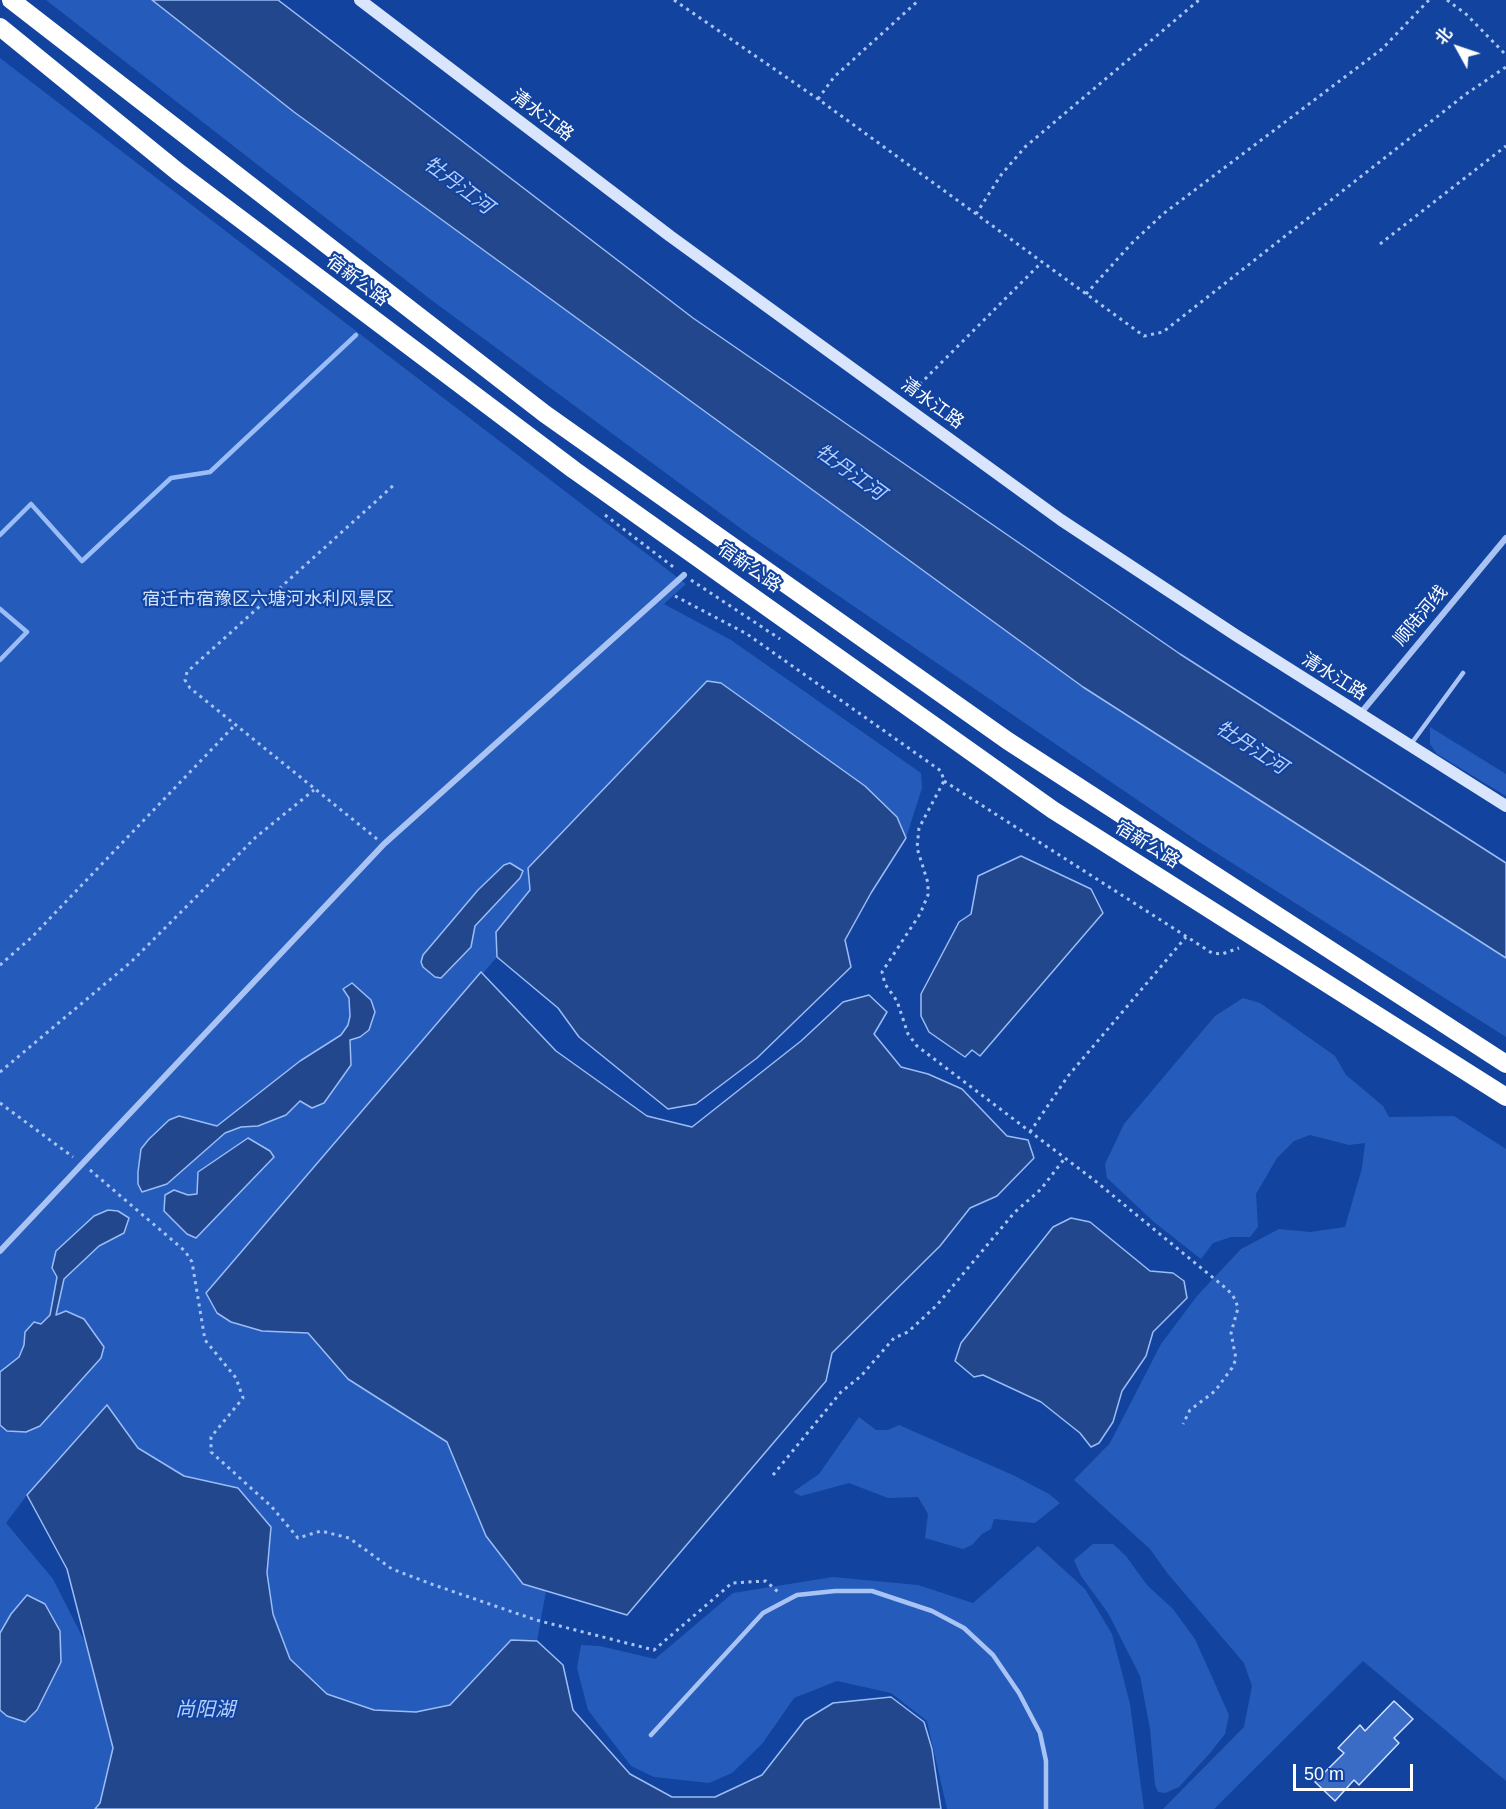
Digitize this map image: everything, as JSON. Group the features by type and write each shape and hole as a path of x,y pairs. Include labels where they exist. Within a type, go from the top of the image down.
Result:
{"highway":[{"name":"宿新公路","path":"11,0 545,414 1008,741 1506,1064"},
{"name":"宿新公路","path":"0,27 178,172 623,505 1053,810 1506,1097"}],"street":[{"name":"清水江路","path":"360,0 670,236 1061,520 1409,746 1506,806"},
{"name":"顺陆河线","path":"1360,714 1506,538"},
{"path":"0,1251 384,844 684,575"}],"lane":[{"path":"1409,746 1463,673"},
{"path":"651,1735 763,1613 797,1595 835,1591 872,1591 932,1611 964,1628 993,1655 1019,1693 1040,1733 1047,1761 1046,1809"}],"path":[{"path":"674,0 818,99 1144,336 1163,332 1466,94 1506,67"},
{"path":"818,99 834,77 919,0"},
{"path":"976,214 1001,175 1024,147 1199,0"},
{"path":"1086,294 1131,244 1163,214 1382,50 1429,0"},
{"path":"1447,0 1466,14 1506,55"},
{"path":"1380,244 1506,146"},
{"path":"901,403 1042,262"},
{"path":"384,844 190,688 185,680 188,672 395,484"},
{"path":"666,591 747,634 941,771 944,781 1212,953 1222,954 1244,946"},
{"path":"0,965 32,937 235,725"},
{"path":"944,781 919,828 917,848 928,883 928,895 920,914 882,972 885,984 897,1002 908,1034 917,1046 1065,1158 1228,1290 1235,1299 1238,1308 1231,1334 1236,1359 1215,1391 1190,1410 1183,1424"},
{"path":"0,1072 131,962 256,837 314,789"},
{"path":"1030,1132 1068,1076 1186,937"},
{"path":"0,1103 82,1164 185,1251 192,1262 205,1340 236,1378 243,1398 211,1437 211,1452 271,1506 298,1538 321,1531 349,1538 392,1569 434,1585 536,1620 654,1650 732,1583 766,1581 788,1600"},
{"path":"773,1475 841,1392 861,1376 894,1338 908,1332 937,1305 1014,1213 1054,1174 1065,1158"}],"green space":[{"path":"46,0 152,0 294,112 859,524 1322,840 1506,958 1506,1037 1196,840 751,536 430,299"},
{"name":"宿迁市宿豫区六塘河水利风景区","path":"0,58 686,584 664,604 731,640 921,773 922,788 906,838 897,817 530,890 496,932 497,957 206,1293 262,1331 308,1333 348,1379 447,1442 486,1536 523,1584 546,1591 537,1641 511,1640 450,1705 416,1712 374,1710 327,1694 290,1659 273,1614 267,1573 271,1527 238,1488 184,1476 138,1448 107,1405 27,1495 6,1523 53,1579 90,1652 113,1749 100,1803 95,1809 0,1809"},
{"path":"1430,727 1506,774 1506,796 1437,754 1430,744"},
{"path":"1243,998 1260,1003 1335,1056 1346,1075 1383,1106 1389,1117 1454,1116 1506,1149 1506,1781 1363,1661 1214,1809 1163,1809 1244,1727 1252,1686 1244,1663 1168,1574 1150,1549 1074,1480 1110,1443 1161,1344 1197,1296 1241,1249 1279,1229 1310,1232 1345,1227 1362,1168 1365,1143 1349,1145 1310,1135 1294,1141 1277,1158 1256,1194 1258,1227 1250,1237 1231,1237 1213,1243 1201,1259 1154,1222 1107,1178 1105,1164 1124,1124 1215,1016"},
{"path":"859,1417 876,1430 888,1430 899,1425 1015,1476 1049,1494 1060,1503 1035,1523 994,1519 991,1529 982,1534 972,1545 963,1549 925,1538 928,1514 918,1497 888,1498 849,1483 801,1496 793,1492 819,1474"},
{"path":"1093,1544 1113,1544 1126,1556 1147,1585 1173,1609 1195,1639 1229,1715 1225,1734 1210,1753 1179,1787 1165,1793 1158,1792 1155,1785 1150,1729 1140,1676 1108,1613 1081,1576 1074,1560"},
{"path":"1038,1546 1085,1589 1112,1634 1130,1704 1144,1809 947,1809 927,1721 891,1693 837,1681 794,1698 762,1744 732,1773 709,1783 654,1777 631,1766 588,1710 577,1668 581,1645 600,1646 655,1659 733,1593 833,1577 918,1585 973,1603"}],"water":[{"name":"牡丹江河","path":"152,0 278,0 693,318 1180,654 1506,863 1506,958 1083,687 294,112"},
{"path":"707,681 721,683 865,786 897,817 906,838 871,893 845,940 851,967 757,1058 696,1104 668,1109 579,1037 558,1008 497,957 496,932 530,890 528,868"},
{"path":"1021,856 1091,889 1103,913 980,1056 972,1050 965,1057 929,1032 921,1016 921,994 959,922 971,914 978,876"},
{"path":"510,863 523,871 520,878 475,926 471,947 441,978 435,977 423,967 421,962 423,955 478,890 504,865"},
{"path":"481,972 556,1051 647,1116 692,1127 801,1041 843,1002 869,995 887,1012 874,1034 901,1067 928,1074 962,1089 1007,1136 1028,1140 1034,1158 997,1196 970,1208 940,1246 832,1353 826,1381 627,1615 523,1584 486,1536 447,1442 348,1379 308,1333 262,1331 231,1322 217,1313 206,1293"},
{"path":"352,983 371,1000 375,1012 369,1030 360,1037 350,1040 351,1065 324,1103 312,1108 300,1101 286,1115 258,1126 241,1127 225,1133 167,1184 142,1192 138,1184 141,1149 149,1139 169,1120 179,1116 217,1126 300,1061 341,1035 348,1025 350,1016 349,998 343,989"},
{"path":"248,1138 270,1151 274,1157 196,1238 187,1234 164,1211 165,1195 174,1190 188,1195 197,1194 198,1172"},
{"path":"108,1210 118,1211 129,1218 124,1233 99,1246 64,1279 56,1315 66,1311 84,1319 104,1347 101,1358 40,1426 26,1432 7,1431 0,1425 0,1372 19,1357 24,1345 25,1332 34,1322 41,1324 50,1315 57,1277 52,1268 56,1251 94,1216"},
{"path":"1071,1218 1090,1222 1150,1271 1173,1273 1184,1281 1187,1298 1153,1332 1146,1356 1122,1391 1113,1422 1099,1443 1091,1447 1080,1433 1041,1402 983,1375 974,1377 955,1361 961,1343 1053,1227"},
{"name":"尚阳湖","path":"107,1405 138,1448 184,1476 238,1488 271,1527 267,1573 273,1614 290,1659 327,1694 374,1710 416,1712 450,1705 511,1640 537,1641 563,1665 573,1710 630,1774 672,1797 715,1797 762,1775 805,1720 833,1703 891,1697 924,1722 932,1749 941,1809 95,1809 100,1803 113,1748 67,1569 27,1495"},
{"path":"27,1595 45,1604 60,1631 61,1662 37,1710 25,1722 7,1716 0,1710 0,1633 11,1614"}],"building":[{"path":"1394,1701 1413,1719 1394,1738 1399,1743 1359,1785 1354,1780 1335,1801 1315,1782 1344,1753 1338,1748 1360,1725 1365,1731"}],"waterway":[{"path":"0,535 31,504 82,561 171,478 210,472 356,335"},
{"path":"0,609 27,632 0,660"}]}
